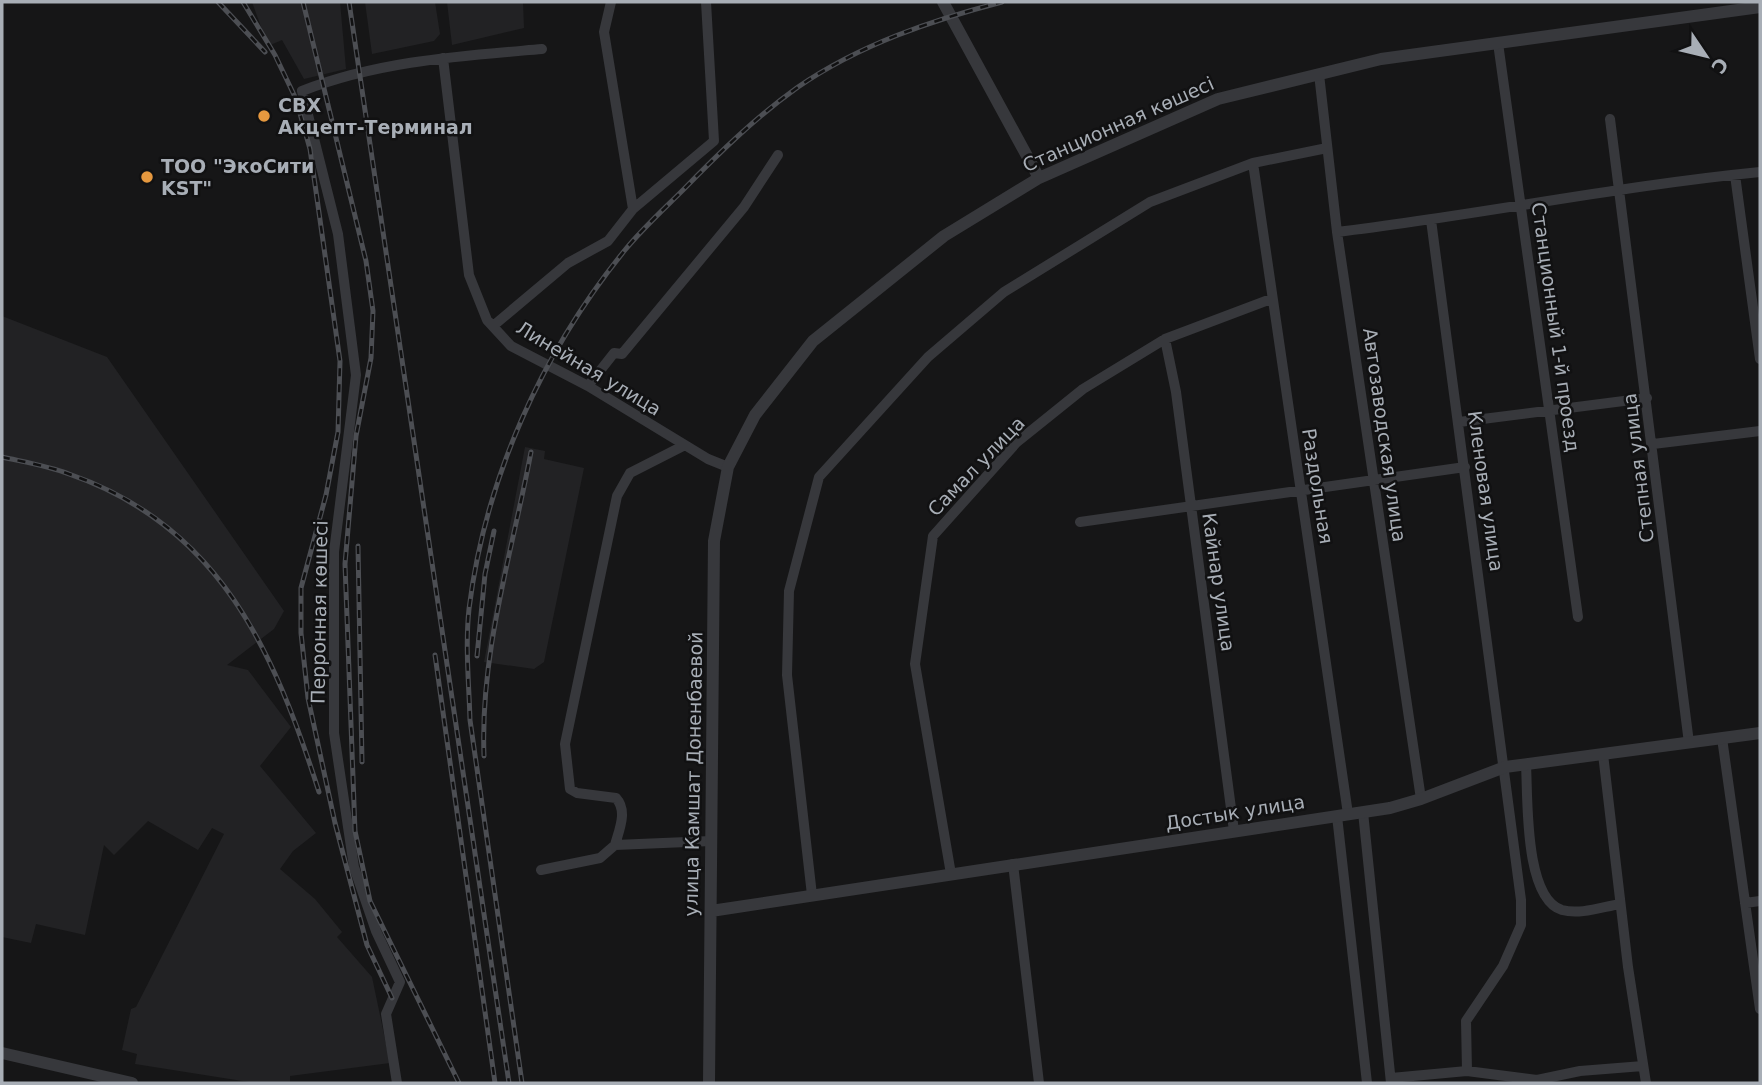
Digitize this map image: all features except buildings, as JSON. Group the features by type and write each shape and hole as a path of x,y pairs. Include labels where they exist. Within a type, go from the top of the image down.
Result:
{"street":[{"path":"611,2 604,32 633,209"},
{"path":"492,326 568,263 608,241 633,209 714,141 706,2"},
{"path":"943,2 1039,178"},
{"name":"Станционная көшесі","path":"728,467 755,415 813,341 944,236 1039,178 1217,99 1381,59 1760,7"},
{"name":"Станционный 1-й проезд","path":"1498,43 1578,617"},
{"path":"443,58 542,49"},
{"name":"Перронная көшесі","path":"397,1083 386,1014 400,982 376,931 354,867 334,733 334,552 356,375 338,234 302,91 341,76 443,58"},
{"name":"Линейная улица","path":"443,58 469,275 492,326 511,346 588,386 685,445 728,467"},
{"name":"Автозаводская улица","path":"1319,74 1337,232 1421,799"},
{"name":"Степная улица","path":"1610,119 1621,189 1689,743"},
{"path":"812,895 787,661 789,591 819,477 928,358 1004,292 1150,202 1253,163 1328,148"},
{"path":"588,386 614,353 622,355 726,228 778,155"},
{"name":"Раздольная","path":"1253,163 1270,299 1301,491 1343,815 1367,1083"},
{"path":"1337,232 1431,220 1621,189 1760,172"},
{"path":"1735,175 1760,359"},
{"name":"Кленовая улица","path":"1431,220 1505,767 1521,925 1503,966 1466,1021 1467,1071"},
{"name":"Самал улица","path":"951,874 915,664 933,536 1017,442 1083,389 1165,339 1270,299"},
{"name":"Кайнар улица","path":"1165,339 1176,391 1234,831"},
{"path":"1459,422 1647,398"},
{"path":"1653,444 1760,431"},
{"path":"541,870 600,858 615,845 623,812 620,802 616,797 577,793 570,789 565,744 617,496 630,473 685,445"},
{"name":"улица Камшат Доненбаевой","path":"709,1083 714,541 728,467"},
{"path":"1080,522 1465,467"},
{"name":"Достык улица","path":"711,911 1363,812 1421,799 1505,767 1760,733"},
{"path":"1722,738 1760,1009"},
{"path":"1603,754 1620,904 1646,1083"},
{"path":"1525,765 1531,848 1539,890 1548,901 1567,911 1620,904"},
{"path":"1363,812 1391,1081 1467,1071 1537,1080 1580,1071 1643,1066"},
{"path":"615,845 711,841"},
{"path":"1013,864 1039,1083"},
{"path":"1745,903 1760,901"},
{"path":"2,1053 132,1083"}],"shaded area":[{"path":"252,2 340,2 346,69 304,79 282,40 268,46"},
{"path":"365,2 435,2 440,34 434,41 372,54"},
{"path":"447,2 523,2 524,28 452,45"},
{"path":"2,316 107,357 284,611 274,629 227,665 248,670 291,727 260,766 316,833 293,851 280,869 315,899 342,932 337,937 372,977 390,1063 290,1076 290,1083 255,1083 135,1064 137,1054 122,1050 131,1009 136,1007 224,834 212,828 198,850 148,821 114,855 104,845 85,935 36,924 31,943 2,937"},
{"path":"525,447 545,451 544,459 584,468 544,662 534,669 484,662"}],"railway":[{"path":"218,2 265,52"},
{"path":"243,2 275,55 296,99 310,149 340,361 338,432 326,495 301,588 301,633 308,698 335,823 367,945 392,998"},
{"path":"303,2 366,261 373,311 371,358 356,436 345,564 355,831 370,901 459,1083"},
{"path":"349,2 509,1083"},
{"path":"522,1083 470,720 467,651 469,609 488,512 522,419 543,374 568,331 625,250 646,226 753,123 798,87 871,46 949,17 1002,2"},
{"path":"484,756 484,717 492,641 531,452"},
{"path":"2,457 61,471 121,497 165,526 203,560 234,600 260,643 302,740 319,792"},
{"path":"477,656 485,574 494,531"},
{"path":"358,546 362,762"},
{"path":"435,655 495,1083"}],"place":[{"name":"СВХ Акцепт-Терминал","path":"264,116"},
{"name":"ТОО \"ЭкоСити KST\"","path":"147,177"}]}
